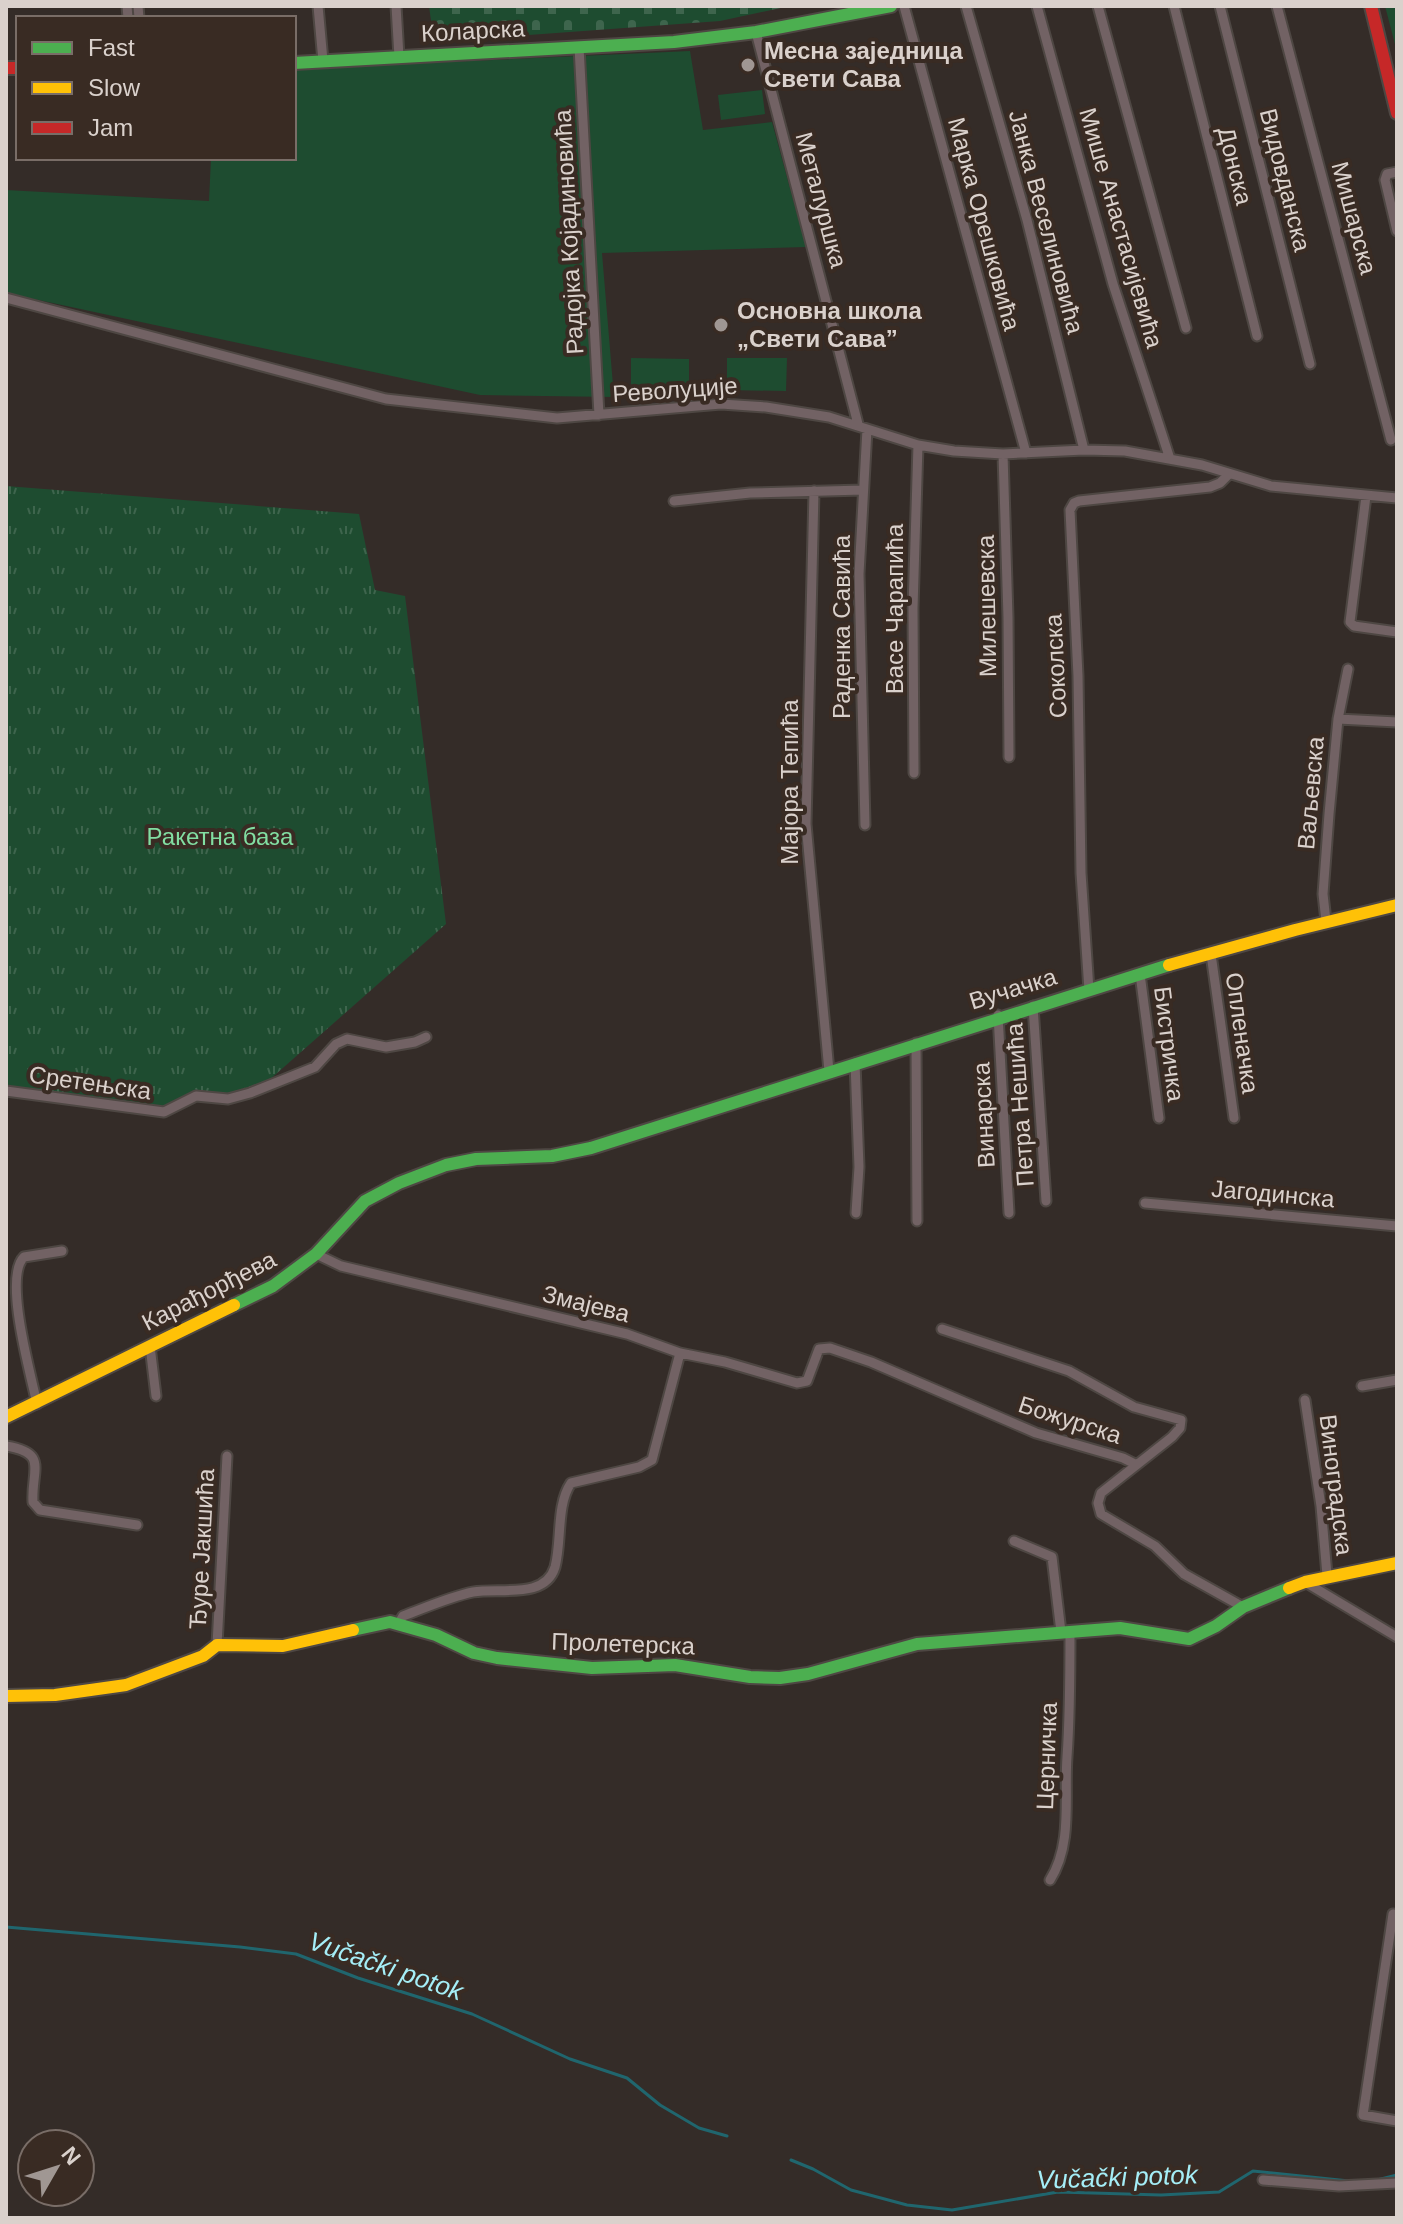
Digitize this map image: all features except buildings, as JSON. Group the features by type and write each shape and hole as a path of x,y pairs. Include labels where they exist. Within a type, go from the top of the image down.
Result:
{"street":[{"path":"318,6 323,61"},
{"path":"396,6 399,57"},
{"name":"Коларска","path":"296,63 674,42 756,32 891,6"},
{"name":"Марка Орешковића","path":"904,6 1026,453"},
{"name":"Јанка Веселиновића","path":"966,6 1030,234 1084,450"},
{"name":"Мише Анастасијевића","path":"1037,6 1113,284 1170,459"},
{"path":"1098,6 1186,328"},
{"name":"Донска","path":"1174,6 1257,336"},
{"name":"Видовданска","path":"1220,6 1310,364"},
{"name":"Мишарска","path":"1277,6 1391,440"},
{"path":"1371,6 1397,113"},
{"name":"Металуршка","path":"756,32 863,426"},
{"name":"Радојка Којадиновића","path":"579,47 599,415"},
{"path":"1397,172 1387,174 1385,180 1397,231"},
{"name":"Револуције","path":"6,298 386,399 557,418 721,404 787,410 863,426 918,445 1003,454 1125,451 1202,465 1271,486 1397,498"},
{"name":"Раденка Савића","path":"863,426 859,574 865,825"},
{"name":"Васе Чарапића","path":"914,773 913,608 918,445"},
{"name":"Милешевска","path":"1003,454 1009,757"},
{"name":"Соколска","path":"1089,990 1081,873 1078,676 1070,510 1079,501 1210,487 1229,474"},
{"path":"674,501 750,493 863,490"},
{"name":"Мајора Тепића","path":"814,491 806,824 829,1071"},
{"path":"1366,496 1350,622 1354,626 1397,632"},
{"name":"Ваљевска","path":"1326,921 1323,894 1338,719 1348,669"},
{"path":"1338,719 1397,722"},
{"name":"Вучачка","path":"647,1131 998,1015 1326,921 1397,905"},
{"name":"Опленачка","path":"1211,954 1234,1118"},
{"name":"Бистричка","path":"1140,974 1159,1118"},
{"name":"Петра Нешића","path":"1033,1006 1046,1201"},
{"name":"Винарска","path":"998,1015 1009,1213"},
{"name":"Сретењска","path":"6,1091 164,1112 202,1094 228,1099 250,1093 315,1067 336,1044 347,1039 386,1047 426,1037"},
{"path":"916,1043 917,1221"},
{"path":"855,1063 859,1167 856,1213"},
{"name":"Карађорђева","path":"6,1417 273,1286 316,1254 365,1201 422,1174 476,1159 572,1153 647,1131"},
{"name":"Јагодинска","path":"1145,1203 1397,1226"},
{"path":"37,1404 17,1309 17,1267 24,1257 62,1251"},
{"name":"Змајева","path":"316,1254 354,1269 627,1334 680,1353 714,1359 803,1384 807,1381 816,1353 824,1347"},
{"name":"Божурска","path":"824,1347 871,1362 1036,1433 1135,1464 1180,1428 1181,1420 1134,1407 1069,1371 942,1329"},
{"path":"150,1346 156,1396"},
{"path":"399,1623 403,1616 474,1592 536,1587 547,1581 556,1564 564,1497 571,1483 639,1467 652,1460 680,1353"},
{"path":"1362,1386 1397,1380"},
{"name":"Виноградска","path":"1305,1400 1321,1506 1327,1575"},
{"path":"6,1446 20,1448 33,1456 36,1464 33,1502 40,1510 137,1525"},
{"name":"Ђуре Јакшића","path":"217,1645 227,1456"},
{"path":"1135,1464 1101,1493 1098,1503 1101,1514 1155,1546 1184,1574 1243,1607"},
{"name":"Церничка","path":"1014,1541 1052,1557 1065,1632 1070,1714 1068,1785 1062,1849 1050,1880"},
{"name":"Пролетерска","path":"6,1696 55,1695 126,1685 203,1656 217,1645 283,1646 381,1622 399,1623 436,1635 474,1653 497,1658 592,1668 675,1665 750,1677 780,1678 808,1674 917,1644 1134,1629 1170,1638 1189,1639 1216,1626 1243,1607 1305,1582 1327,1575 1397,1563"},
{"path":"1305,1582 1397,1637"},
{"path":"1393,1914 1363,2115 1397,2121"},
{"path":"1263,2180 1339,2186 1397,2183"}],"green space":[{"path":"429,6 790,6 720,21 434,42"},
{"path":"1385,6 1397,6 1397,52"},
{"path":"690,51 703,130 772,122 806,247 602,253 614,397 480,395 6,293 6,190 209,201 211,160 296,160 296,69"},
{"path":"762,90 765,114 721,120 718,95"},
{"path":"631,358 689,359 689,387 631,387"},
{"path":"727,358 787,358 786,391 727,390"},
{"name":"Ракетна база","path":"6,486 359,514 375,590 405,596 446,924 267,1082 232,1094 196,1091 164,1108 6,1086"}],"waterway":[{"name":"Vučački potok","path":"6,1927 296,1954 358,1978 472,2014 570,2059 627,2078 660,2105 699,2128 727,2136"},
{"name":"Vučački potok","path":"791,2160 851,2190 907,2205 952,2210 1058,2192 1161,2195 1219,2192 1253,2171 1349,2181"},
{"name":"Vučački potok","path":"1377,2180 1397,2175"}],"traffic: fast":[{"path":"296,63 674,42 756,32 891,6"},
{"path":"234,1305 273,1286 316,1254 365,1201 399,1183 446,1165 476,1159 552,1156 591,1148 1169,965"},
{"path":"353,1630 390,1622 436,1635 474,1653 497,1658 592,1668 675,1665 750,1677 780,1678 808,1674 917,1644 1120,1628 1189,1639 1216,1626 1243,1607 1289,1588"}],"traffic: slow":[{"path":"1169,965 1397,905"},
{"path":"6,1417 234,1305"},
{"path":"1289,1588 1397,1563"},
{"path":"6,1696 55,1695 126,1685 203,1656 217,1645 283,1646 353,1630"}],"traffic: jam":[{"path":"1371,6 1397,113"},
{"path":"6,68 16,68"}],"place":[{"name":"Месна заједница Свети Сава","path":"748,65"},
{"name":"Основна школа „Свети Сава”","path":"721,325"}]}
